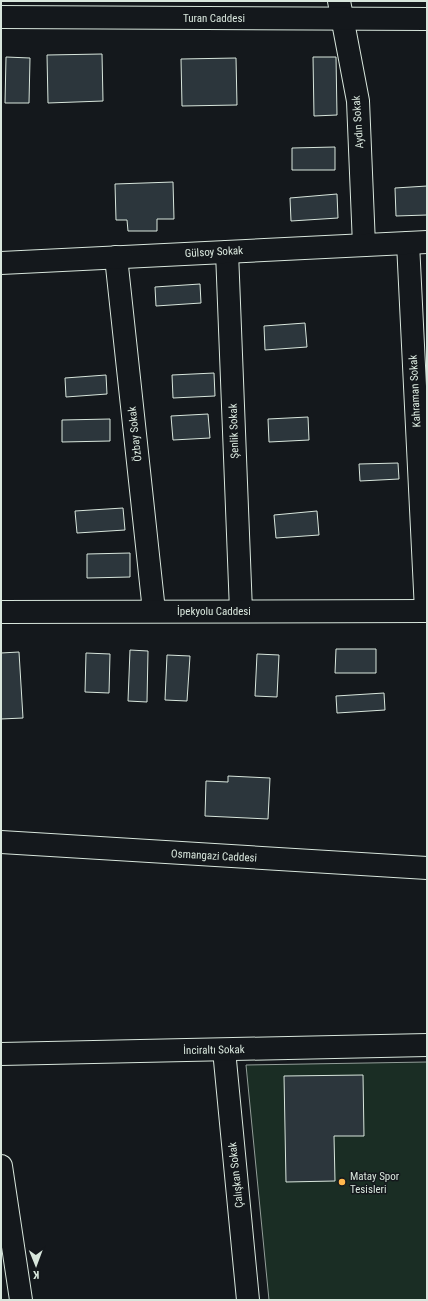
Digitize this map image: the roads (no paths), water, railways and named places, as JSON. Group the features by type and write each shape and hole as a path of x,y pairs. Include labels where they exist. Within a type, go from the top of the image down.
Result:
{"street":[{"name":"Turan Caddesi","path":"1,17 340,10 427,19"},
{"name":"Aydın Sokak","path":"340,10 358,101 364,245"},
{"name":"Gülsoy Sokak","path":"1,263 418,242"},
{"name":"Kahraman Sokak","path":"418,242 426,611"},
{"name":"Şenlik Sokak","path":"227,252 241,611"},
{"name":"Özbay Sokak","path":"116,257 154,611"},
{"name":"İpekyolu Caddesi","path":"1,612 426,611"},
{"name":"Osmangazi Caddesi","path":"1,842 427,868"},
{"name":"İnciraltı Sokak","path":"1,1054 427,1045"},
{"name":"Çalışkan Sokak","path":"224,1050 248,1300"},
{"path":"1,1166 21,1300"}],"place":[{"name":"Matay Spor Tesisleri","path":"342,1182"}]}
